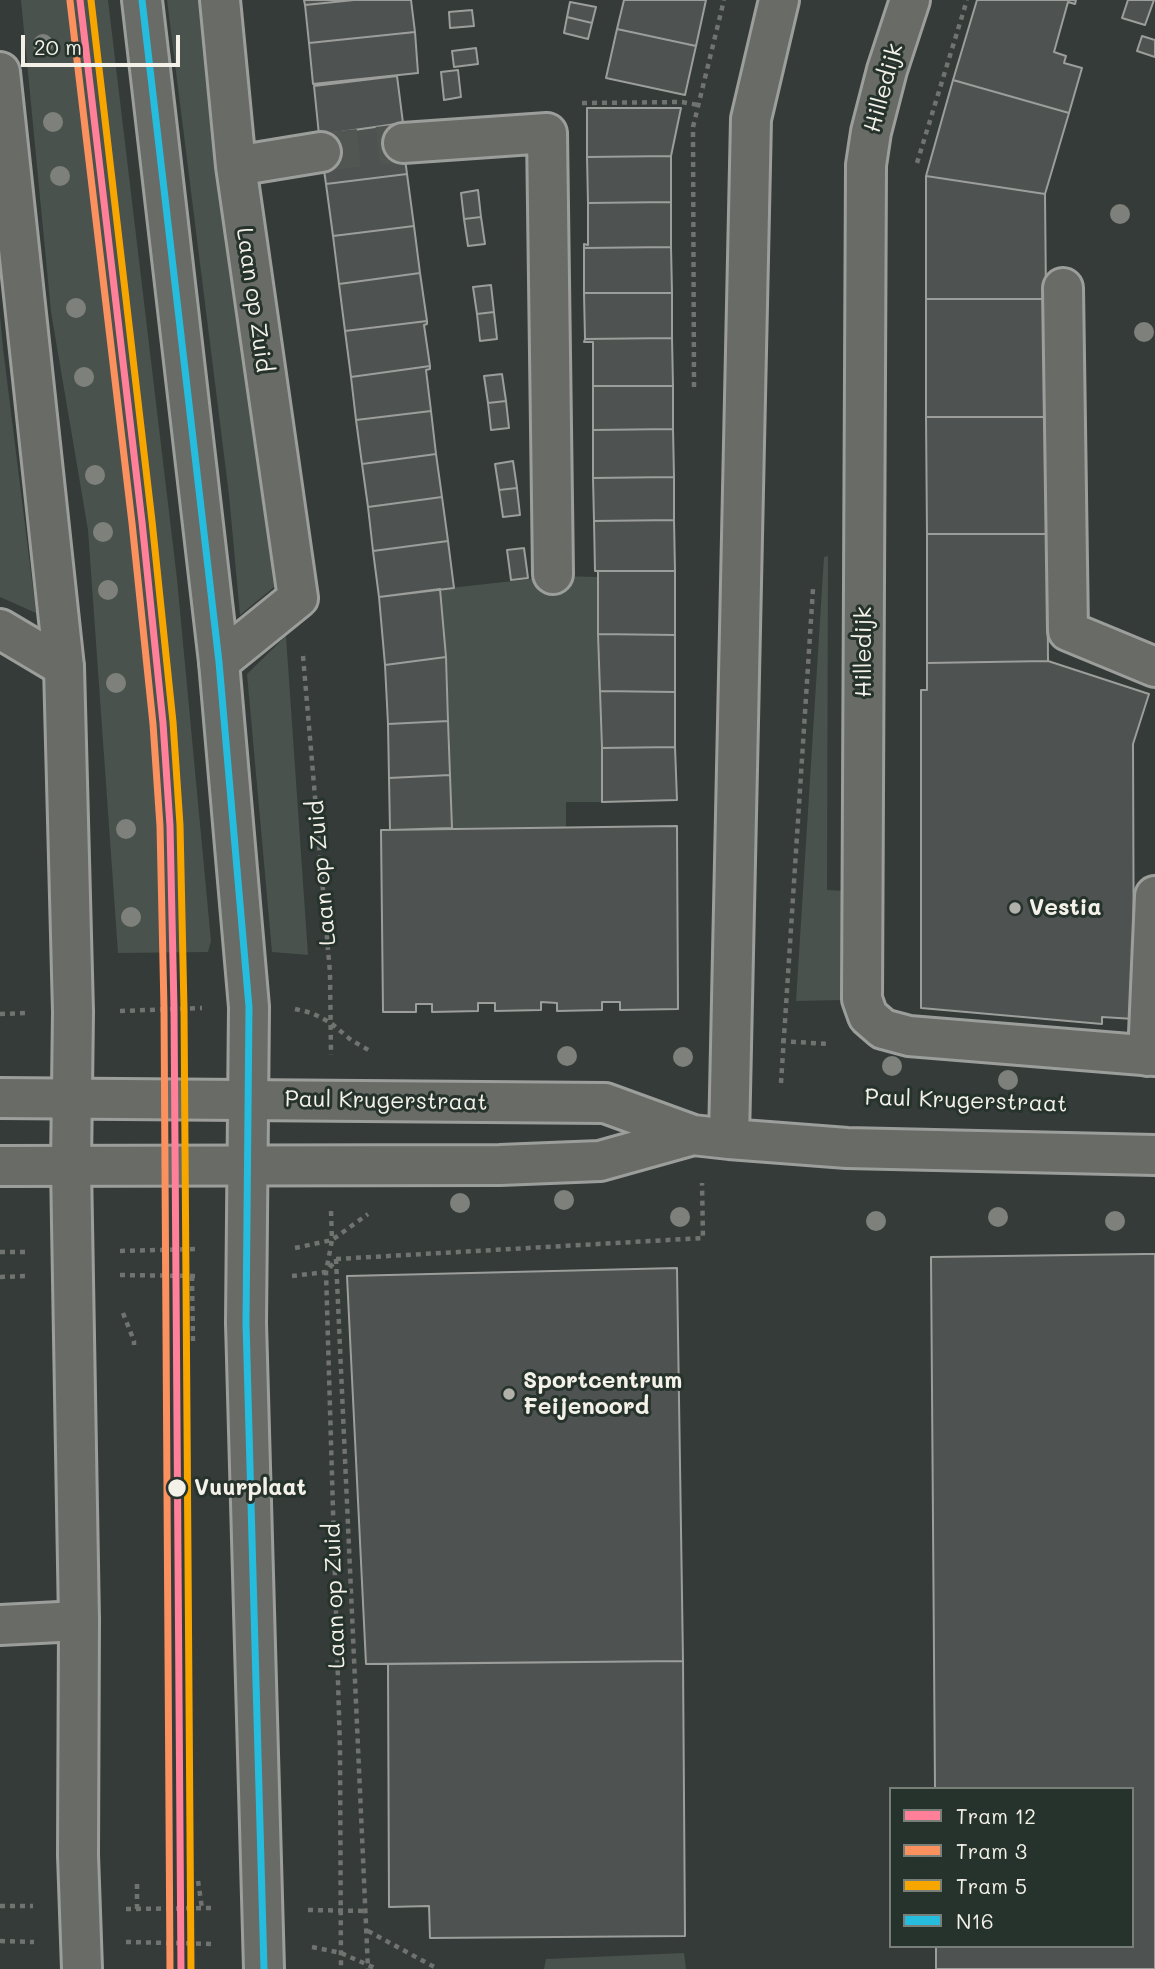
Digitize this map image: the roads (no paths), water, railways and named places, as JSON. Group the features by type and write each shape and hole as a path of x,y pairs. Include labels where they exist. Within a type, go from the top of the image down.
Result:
{"street":[{"path":"142,0 219,662 249,1007 246,1263 263,1941"},
{"name":"Laan op Zuid","path":"219,662 298,598 236,166 220,0"},
{"path":"711,1137 751,119 779,0"},
{"name":"Hilledijk","path":"910,0 887,70 871,132 866,165 862,999 868,1016 883,1029 909,1036 1151,1056"},
{"path":"0,72 64,667 73,1012 74,1098 71,1166 79,1621 81,1939"},
{"path":"403,143 547,133 553,574"},
{"path":"236,166 321,152"},
{"path":"1063,288 1068,631 1155,667"},
{"path":"0,629 64,667"},
{"path":"1151,1056 1155,896"},
{"path":"0,1098 74,1098"},
{"name":"Paul Krugerstraat","path":"74,1098 605,1104 711,1137 847,1148 1155,1155"},
{"name":"Paul Krugerstraat","path":"248,1165 499,1165 600,1161 711,1137"},
{"path":"0,1166 248,1165"},
{"path":"0,1625 79,1621"}],"tunnel":[{"path":"321,152 403,143"}],"tram line":[{"name":"12","path":"80,0 142,522 163,723 170,826 174,1009 181,1969"},
{"name":"5","path":"91,0 152,521 173,722 180,825 184,1009 191,1969"},
{"name":"3","path":"70,1 132,523 153,724 160,826 164,1009 170,1969"}],"place":[{"name":"Vestia","path":"1015,908"},
{"name":"Sportcentrum Feijenoord","path":"509,1394"},
{"name":"Vuurplaat","path":"177,1488"}]}
